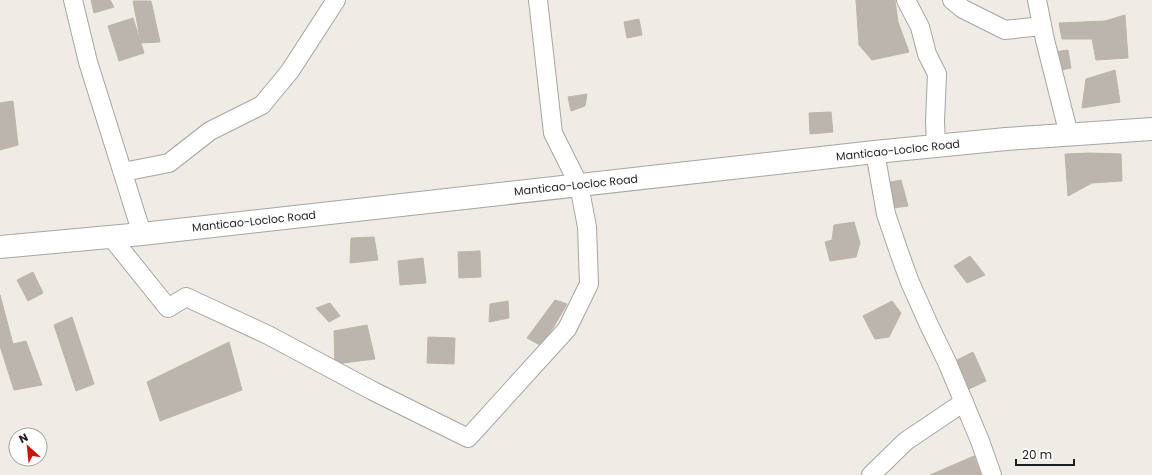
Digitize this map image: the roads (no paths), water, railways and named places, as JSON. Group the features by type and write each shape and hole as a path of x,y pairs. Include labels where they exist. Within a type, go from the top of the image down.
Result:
{"street":[{"path":"73,0 88,62 142,234"},
{"path":"122,172 169,163 210,132 262,105 290,71 336,0"},
{"path":"111,237 168,308 186,297 268,335 373,391 468,438 567,329 588,284 587,227 579,185 553,133 538,0"},
{"path":"906,0 920,27 927,54 937,74 935,121 936,146"},
{"path":"952,0 963,8 1005,30 1042,26"},
{"path":"1037,0 1069,135"},
{"name":"Manticao-Locloc Road","path":"0,247 142,234 875,152 1152,129"},
{"path":"875,152 886,214 909,280 947,362 980,441 992,475"},
{"path":"871,475 906,441 964,402"}]}
